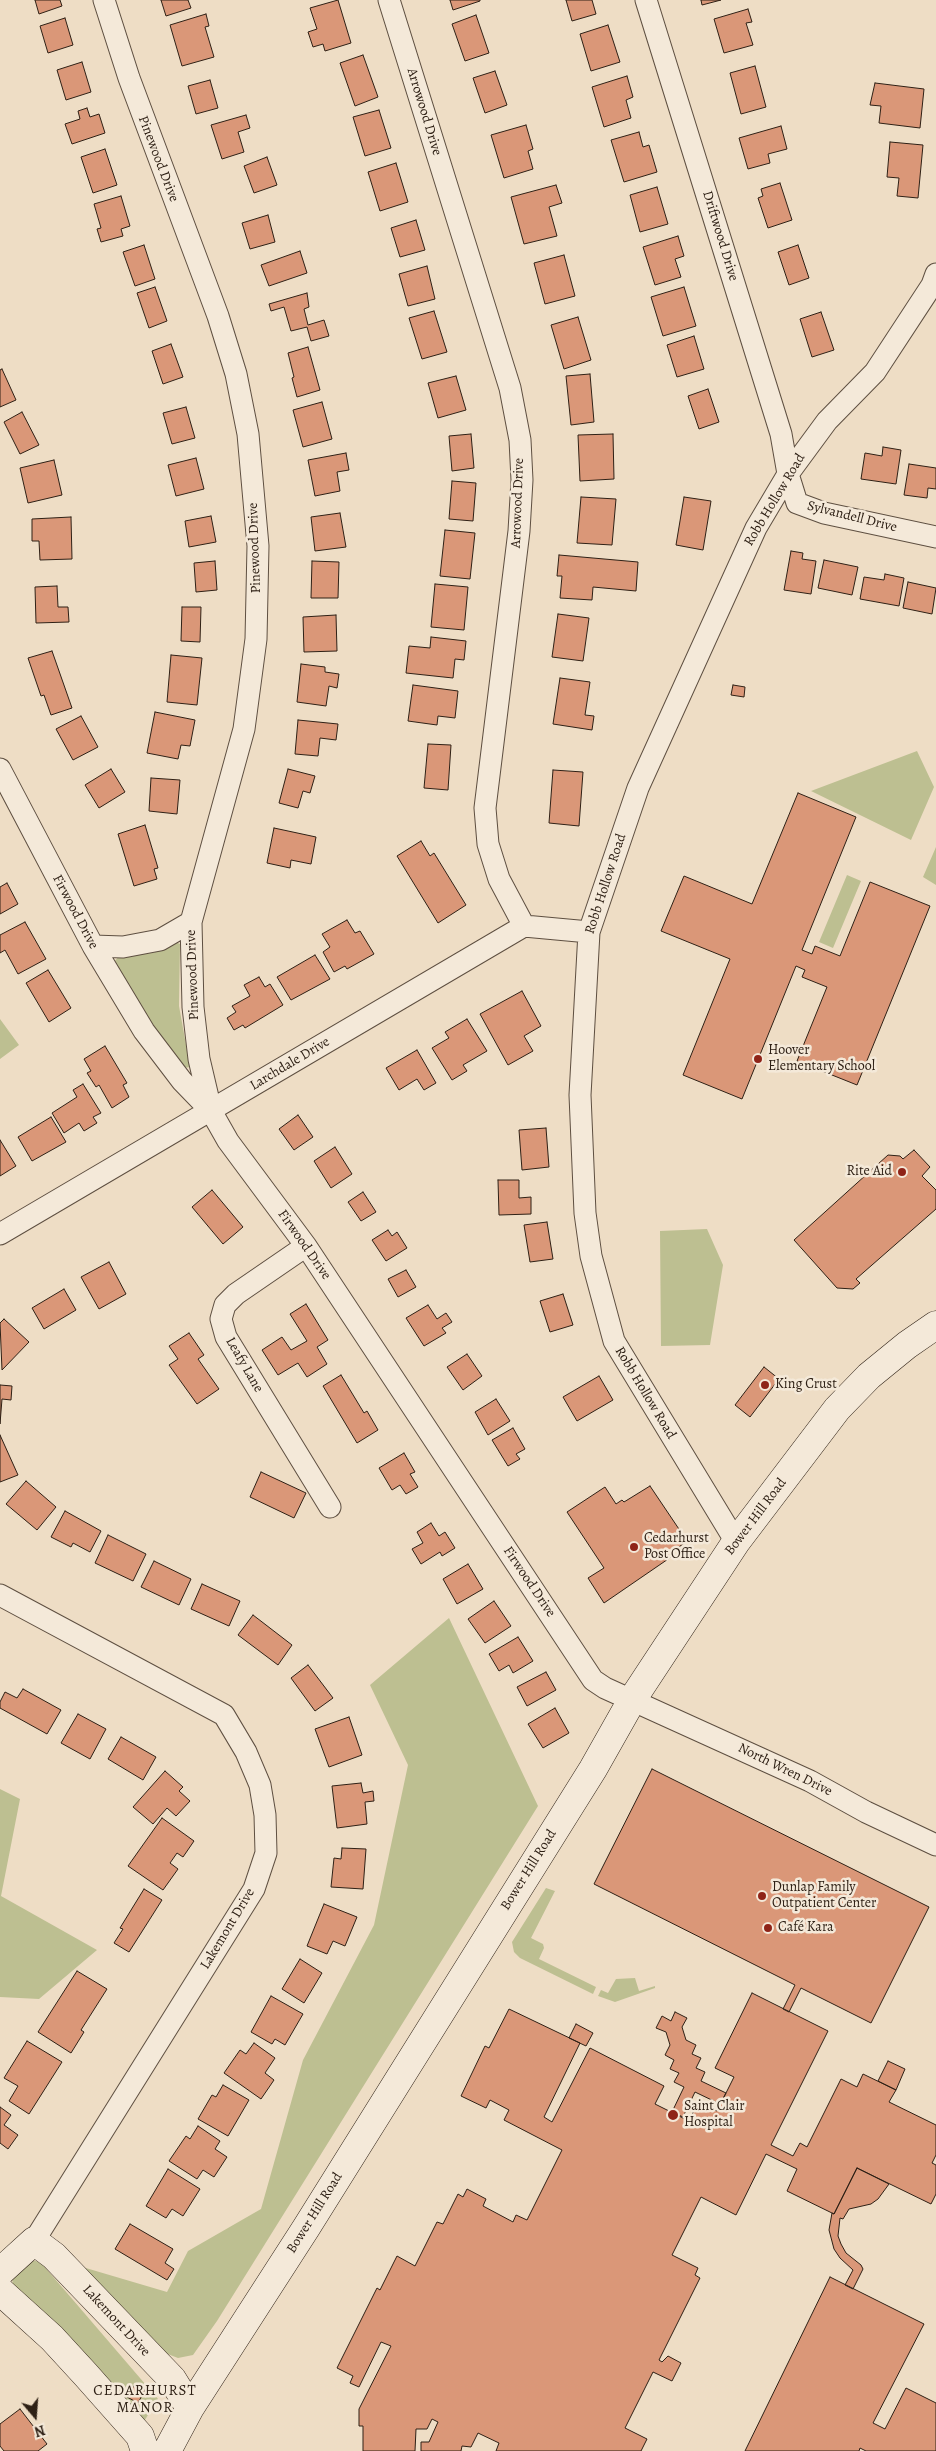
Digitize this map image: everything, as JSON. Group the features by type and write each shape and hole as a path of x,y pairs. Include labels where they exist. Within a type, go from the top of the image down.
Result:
{"main road":[{"name":"Bower Hill Road","path":"167,2451 190,2408 593,1768 632,1700 736,1542 837,1409 868,1376 936,1325"},
{"name":"Lakemont Drive","path":"0,2272 34,2241 54,2256 172,2380 190,2408"},
{"path":"0,2291 34,2320 75,2363 140,2436 145,2451"}],"street":[{"name":"Pinewood Drive","path":"104,0 128,78 220,324 236,374 248,434 258,546 256,639 244,730 191,922 192,1007 199,1059 211,1111"},
{"name":"Arrowood Drive","path":"389,0 510,388 520,440 522,480 519,531 485,808 488,844 499,879 524,926"},
{"name":"Driftwood Drive","path":"646,0 781,434 788,474"},
{"name":"Robb Hollow Road","path":"736,1542 614,1341 591,1256 585,1213 580,1095 588,932 638,788 756,528 788,474 827,421 875,372 935,282"},
{"name":"Sylvandell Drive","path":"788,474 797,503 824,513 936,537"},
{"name":"Firwood Drive","path":"0,769 93,946 144,1031 182,1081 211,1111 228,1141 306,1246 593,1680 632,1700"},
{"path":"93,946 123,947 160,940 191,922"},
{"path":"524,926 588,932"},
{"name":"Larchdale Drive","path":"0,1234 524,926"},
{"name":"Leafy Lane","path":"306,1246 236,1294 226,1305 221,1319 226,1337 330,1507"},
{"name":"Lakemont Drive","path":"0,1595 224,1715 246,1752 260,1785 265,1815 266,1853 254,1889 34,2241"},
{"name":"North Wren Drive","path":"632,1700 810,1781 866,1812 936,1845"}],"green space":[{"path":"917,751 934,787 911,840 811,791"},
{"path":"936,847 936,885 923,877"},
{"path":"847,875 861,881 833,948 819,942"},
{"path":"176,942 180,944 179,1006 190,1067 184,1068 145,1016 112,964 120,955 153,953"},
{"path":"0,1019 19,1045 0,1059"},
{"path":"707,1229 723,1265 710,1345 661,1346 660,1231"},
{"path":"449,1618 538,1806 217,2321 193,2355 178,2358 147,2346 79,2266 167,2292 188,2251 261,2209 303,2060 374,1925 408,1765 370,1685"},
{"path":"0,1789 20,1799 1,1896 97,1950 39,1999 0,1997"},
{"path":"546,1888 555,1891 531,1938 543,1944 544,1948 539,1959 596,1987 593,1994 520,1958 514,1952 512,1942"},
{"path":"635,1978 639,1991 655,1986 655,1988 615,2002 598,1996 601,1990 608,1993 616,1979"},
{"path":"28,2261 36,2261 43,2265 158,2399 143,2423 13,2285 12,2277"}],"building":[{"path":"35,0 60,0 62,6 39,14"},
{"path":"161,0 188,0 191,8 166,16"},
{"path":"338,0 351,43 325,51 323,44 313,47 308,32 317,29 310,8"},
{"path":"450,0 480,0 480,1 453,10"},
{"path":"566,0 592,0 596,14 572,21"},
{"path":"701,0 721,0 702,5"},
{"path":"748,9 752,22 746,23 753,45 724,53 714,19"},
{"path":"206,14 209,26 205,27 214,57 182,66 170,25"},
{"path":"476,15 489,53 465,61 452,24"},
{"path":"65,18 73,45 48,53 40,26"},
{"path":"608,25 620,62 591,71 580,34"},
{"path":"363,55 378,97 355,106 340,63"},
{"path":"82,62 91,92 66,100 57,70"},
{"path":"755,66 766,107 741,114 730,73"},
{"path":"495,71 507,105 485,113 473,78"},
{"path":"627,76 633,97 626,100 631,118 604,127 592,87"},
{"path":"210,80 218,108 196,114 188,86"},
{"path":"875,83 924,89 920,128 879,123 881,106 870,105"},
{"path":"87,108 90,117 99,114 105,133 72,144 65,124 80,119 78,111"},
{"path":"379,110 391,148 365,156 353,117"},
{"path":"246,115 250,128 238,132 244,152 222,159 211,125"},
{"path":"526,125 533,149 528,151 533,169 504,178 491,135"},
{"path":"781,126 787,149 768,154 770,163 748,169 739,138"},
{"path":"639,132 643,147 649,145 657,172 624,182 611,140"},
{"path":"890,142 923,145 918,198 897,196 899,178 887,177"},
{"path":"105,149 117,185 93,193 81,157"},
{"path":"267,157 277,185 254,193 244,166"},
{"path":"396,163 408,202 380,211 368,172"},
{"path":"780,183 792,220 768,228 758,198 763,196 761,189"},
{"path":"556,185 562,203 549,207 557,236 524,244 511,197"},
{"path":"657,187 668,224 640,232 630,195"},
{"path":"121,196 130,226 121,229 123,236 101,242 97,229 101,228 94,204"},
{"path":"268,215 275,242 250,249 242,223"},
{"path":"416,220 425,250 400,257 391,228"},
{"path":"678,236 684,256 675,259 681,277 655,285 643,247"},
{"path":"144,245 155,279 135,286 123,252"},
{"path":"798,245 809,278 789,285 778,252"},
{"path":"300,251 307,273 269,286 261,265"},
{"path":"564,255 575,296 545,304 534,263"},
{"path":"427,266 435,299 408,306 399,274"},
{"path":"155,287 167,321 149,328 137,293"},
{"path":"684,287 696,326 663,336 651,297"},
{"path":"307,293 309,307 304,309 308,325 324,320 329,336 311,341 307,327 291,331 284,307 271,311 269,304"},
{"path":"434,311 447,352 422,359 409,318"},
{"path":"821,312 834,350 812,357 800,319"},
{"path":"578,317 591,360 564,369 551,325"},
{"path":"694,336 704,369 677,377 667,345"},
{"path":"171,344 183,377 163,384 152,351"},
{"path":"308,347 320,390 297,397 288,353"},
{"path":"2,369 16,400 0,407 0,370"},
{"path":"590,374 594,422 571,425 566,376"},
{"path":"456,376 466,410 438,418 428,383"},
{"path":"708,389 719,422 699,429 688,396"},
{"path":"322,402 332,439 303,447 293,410"},
{"path":"186,407 195,438 172,444 163,413"},
{"path":"22,412 39,445 20,454 4,422"},
{"path":"471,434 474,468 452,471 449,436"},
{"path":"613,434 614,479 580,481 578,435"},
{"path":"883,447 901,450 896,484 861,479 865,453 882,456"},
{"path":"346,453 349,470 337,472 340,491 315,496 308,460"},
{"path":"196,458 204,489 176,496 168,465"},
{"path":"54,460 62,495 28,503 20,468"},
{"path":"909,464 936,468 936,489 928,488 927,498 904,495"},
{"path":"452,481 476,483 473,521 449,519"},
{"path":"581,497 616,499 612,545 577,543"},
{"path":"684,497 711,501 703,550 676,545"},
{"path":"340,513 346,547 315,551 311,517"},
{"path":"211,516 216,542 189,547 185,521"},
{"path":"71,517 72,559 40,560 39,541 32,541 32,519"},
{"path":"445,530 475,533 470,579 440,576"},
{"path":"791,551 803,553 802,559 816,561 811,594 784,590"},
{"path":"559,555 638,562 636,591 593,587 592,600 560,598 562,576 557,576"},
{"path":"824,560 858,567 852,595 818,588"},
{"path":"215,561 217,590 196,592 194,563"},
{"path":"312,561 339,562 338,598 311,598"},
{"path":"885,574 904,578 899,606 860,599 864,577 884,580"},
{"path":"908,582 936,588 932,614 903,608"},
{"path":"435,584 468,587 464,630 431,627"},
{"path":"57,586 58,607 68,607 69,622 36,623 35,587"},
{"path":"182,607 201,607 200,642 181,641"},
{"path":"558,614 589,618 583,661 552,657"},
{"path":"336,615 337,651 304,652 303,617"},
{"path":"431,637 466,641 464,660 455,659 453,678 406,673 409,646 430,648"},
{"path":"52,651 72,708 51,715 44,695 41,696 28,658"},
{"path":"171,655 202,658 197,705 167,702"},
{"path":"301,664 325,667 325,672 339,674 337,688 329,686 326,706 297,702"},
{"path":"560,678 590,682 585,715 594,716 592,730 553,724"},
{"path":"413,685 458,691 455,718 438,716 437,725 408,721"},
{"path":"733,685 745,687 744,697 731,695"},
{"path":"155,712 195,720 190,746 181,745 178,759 147,753"},
{"path":"81,716 98,747 73,760 56,729"},
{"path":"298,720 338,724 336,740 320,738 318,756 295,754"},
{"path":"428,744 451,745 448,790 424,788"},
{"path":"111,769 125,792 99,808 85,785"},
{"path":"288,769 315,776 310,793 303,791 298,808 279,803"},
{"path":"553,770 583,772 579,826 549,823"},
{"path":"151,778 180,780 177,814 149,811"},
{"path":"798,793 856,817 802,950 812,954 815,946 840,956 870,882 930,906 857,1085 797,1061 827,987 802,977 805,970 796,966 742,1099 683,1075 730,959 661,931 684,876 752,904"},
{"path":"145,825 158,868 154,869 157,879 134,886 118,834"},
{"path":"274,828 316,837 311,864 291,860 290,868 267,863"},
{"path":"421,841 430,856 434,853 466,905 438,923 397,856"},
{"path":"7,883 18,904 0,914 0,887"},
{"path":"347,920 355,933 360,931 374,954 347,969 345,966 334,972 323,952 330,947 322,934"},
{"path":"25,922 46,959 18,974 5,950 0,953 0,935"},
{"path":"315,955 330,979 291,1000 277,977"},
{"path":"48,970 71,1008 49,1022 26,983"},
{"path":"259,977 265,987 270,984 283,1005 245,1028 243,1025 234,1030 227,1018 236,1012 232,1006 250,996 244,985"},
{"path":"522,991 541,1026 524,1036 533,1051 508,1065 480,1014"},
{"path":"467,1019 487,1051 463,1065 467,1071 452,1080 432,1048 449,1038 445,1032"},
{"path":"105,1046 127,1083 123,1085 129,1097 112,1108 99,1085 96,1087 87,1073 91,1071 84,1059"},
{"path":"417,1050 436,1083 424,1090 417,1079 399,1090 386,1068"},
{"path":"83,1084 101,1113 93,1117 97,1123 84,1131 79,1123 64,1133 52,1113 77,1097 73,1090"},
{"path":"298,1115 313,1137 294,1150 279,1129"},
{"path":"51,1117 66,1142 32,1161 18,1137"},
{"path":"546,1128 549,1167 522,1170 519,1130"},
{"path":"0,1140 16,1166 0,1176"},
{"path":"335,1147 352,1174 331,1188 314,1161"},
{"name":"Rite Aid","path":"914,1150 930,1167 922,1176 936,1190 936,1209 856,1279 860,1283 853,1289 837,1288 794,1240 888,1155 900,1156 903,1159"},
{"path":"498,1180 519,1180 519,1198 531,1197 531,1214 499,1215"},
{"path":"212,1190 243,1227 223,1244 192,1207"},
{"path":"363,1192 376,1212 361,1221 348,1202"},
{"path":"547,1222 553,1259 530,1262 524,1225"},
{"path":"388,1230 392,1236 397,1232 407,1248 386,1261 372,1240"},
{"path":"109,1262 126,1294 99,1309 81,1277"},
{"path":"406,1270 416,1287 398,1297 388,1279"},
{"path":"64,1289 76,1310 44,1329 32,1308"},
{"path":"563,1294 573,1325 550,1332 540,1301"},
{"path":"306,1304 328,1340 317,1347 327,1364 307,1377 298,1363 278,1375 262,1350 282,1337 291,1350 307,1341 290,1314"},
{"path":"428,1305 437,1319 446,1313 452,1322 442,1328 446,1333 424,1346 406,1318"},
{"path":"4,1319 29,1342 2,1370 0,1323"},
{"path":"189,1333 204,1355 198,1359 219,1389 197,1404 169,1365 178,1359 169,1346"},
{"path":"467,1354 482,1376 463,1390 447,1367"},
{"path":"764,1367 779,1379 750,1417 735,1405"},
{"path":"341,1375 364,1413 367,1411 378,1430 357,1443 323,1386"},
{"path":"599,1376 613,1400 577,1421 563,1397"},
{"path":"0,1385 12,1386 11,1400 2,1399 0,1424"},
{"path":"496,1399 510,1421 488,1435 475,1412"},
{"path":"513,1428 525,1449 516,1454 520,1459 508,1466 492,1440"},
{"path":"0,1435 18,1475 0,1482"},
{"path":"404,1453 415,1472 410,1474 418,1487 406,1494 400,1485 392,1490 379,1468"},
{"path":"261,1472 306,1493 294,1518 250,1497"},
{"path":"26,1481 56,1507 37,1530 6,1504"},
{"name":"Cedarhurst Post Office","path":"650,1486 687,1541 672,1552 674,1555 604,1603 588,1578 604,1568 567,1512 605,1487 616,1504 622,1500 624,1502"},
{"path":"65,1511 101,1531 90,1552 73,1543 71,1547 51,1537"},
{"path":"431,1523 439,1536 445,1532 455,1548 442,1556 440,1552 421,1564 412,1549 423,1543 417,1532"},
{"path":"108,1535 146,1554 133,1581 95,1563"},
{"path":"154,1561 191,1579 179,1605 141,1587"},
{"path":"468,1564 483,1589 457,1604 443,1579"},
{"path":"202,1584 240,1601 229,1626 191,1609"},
{"path":"494,1601 511,1626 485,1643 468,1619"},
{"path":"253,1615 292,1645 278,1665 238,1635"},
{"path":"518,1637 533,1661 513,1673 509,1665 499,1671 489,1654"},
{"path":"308,1665 333,1698 315,1711 291,1678"},
{"path":"546,1672 556,1690 527,1706 517,1687"},
{"path":"23,1689 61,1710 47,1734 0,1708 0,1702 5,1692 17,1698"},
{"path":"555,1708 569,1733 543,1748 528,1724"},
{"path":"78,1714 106,1729 90,1759 61,1743"},
{"path":"349,1717 362,1755 329,1767 315,1729"},
{"path":"121,1737 156,1757 143,1780 108,1759"},
{"name":"Dunlap Family Outpatient Center","path":"652,1769 929,1907 871,2023 801,1988 789,2012 783,2009 795,1985 594,1884"},
{"path":"165,1771 183,1787 179,1791 190,1801 176,1816 167,1808 153,1824 133,1807"},
{"path":"361,1783 363,1793 373,1791 374,1801 365,1802 367,1824 337,1828 332,1786"},
{"path":"162,1818 194,1841 183,1857 177,1853 170,1863 178,1869 163,1890 128,1866"},
{"path":"342,1848 366,1849 363,1889 331,1887 334,1858 341,1859"},
{"path":"144,1889 162,1900 129,1952 114,1943 123,1929 120,1928"},
{"path":"324,1904 357,1917 345,1946 333,1941 327,1954 307,1946"},
{"path":"300,1959 322,1973 304,2003 282,1989"},
{"path":"77,1971 107,1989 81,2030 84,2032 71,2053 38,2032"},
{"path":"752,1993 828,2031 771,2145 793,2156 800,2143 807,2147 841,2079 857,2087 863,2074 896,2090 889,2102 936,2125 936,2155 932,2163 936,2165 936,2194 931,2204 857,2168 834,2214 787,2191 797,2169 766,2154 736,2215 701,2197 672,2255 698,2268 695,2275 700,2278 659,2360 662,2362 668,2356 681,2363 672,2381 653,2372 625,2428 647,2439 641,2451 496,2451 499,2443 478,2433 471,2447 462,2446 461,2451 421,2451 421,2442 429,2442 438,2422 432,2419 427,2429 416,2429 415,2451 363,2451 363,2426 359,2426 359,2409 391,2346 381,2342 359,2387 350,2383 353,2376 337,2368 377,2288 380,2290 397,2256 415,2266 437,2222 443,2224 458,2194 463,2197 467,2189 486,2199 483,2206 513,2222 516,2215 527,2220 562,2150 504,2120 509,2110 490,2100 486,2108 461,2096 485,2046 489,2048 509,2009 580,2043 544,2117 552,2122 590,2048 664,2086 655,2104 689,2121 698,2102 717,2111 734,2077 715,2068"},
{"path":"271,1996 303,2014 285,2045 275,2039 272,2044 251,2032"},
{"path":"675,2012 687,2018 682,2027 686,2040 696,2045 692,2054 701,2058 696,2068 705,2072 701,2081 726,2093 720,2104 695,2092 683,2117 672,2112 684,2087 674,2082 679,2073 670,2069 674,2060 665,2055 670,2045 666,2032 656,2028 662,2016 671,2021"},
{"path":"576,2024 593,2033 586,2046 569,2038"},
{"path":"27,2041 62,2062 29,2114 9,2101 18,2086 4,2078"},
{"path":"254,2043 275,2058 265,2073 274,2080 261,2099 224,2073 240,2050 246,2054"},
{"path":"888,2061 905,2069 896,2090 878,2081"},
{"path":"223,2085 249,2100 228,2136 198,2119 212,2095 216,2097"},
{"path":"0,2107 11,2115 4,2125 18,2135 8,2149 0,2143"},
{"path":"198,2126 220,2141 215,2149 227,2157 214,2177 203,2170 197,2179 169,2161 186,2136 190,2139"},
{"path":"857,2168 889,2184 878,2199 871,2204 849,2209 843,2219 840,2218 838,2236 841,2244 846,2253 861,2265 863,2269 853,2289 845,2285 853,2270 840,2258 834,2249 829,2230 832,2213 834,2214"},
{"path":"168,2169 200,2189 183,2216 172,2209 166,2218 146,2206"},
{"path":"130,2224 173,2249 165,2263 174,2269 167,2280 115,2249"},
{"path":"830,2277 924,2324 873,2423 885,2429 906,2388 936,2403 936,2451 866,2451 860,2448 859,2451 745,2451"},
{"path":"135,2384 145,2390 138,2403 127,2397"},
{"path":"20,2409 47,2444 38,2451 4,2451 0,2446 0,2424"}],"place":[{"name":"Hoover Elementary School","path":"758,1059"},
{"name":"Rite Aid","path":"902,1172"},
{"name":"King Crust","path":"765,1385"},
{"name":"Cedarhurst Post Office","path":"634,1547"},
{"name":"Dunlap Family Outpatient Center","path":"762,1896"},
{"name":"Café Kara","path":"768,1928"},
{"name":"Saint Clair Hospital","path":"673,2115"}],"district":[{"name":"CEDARHURST MANOR","path":"145,2400"}]}
